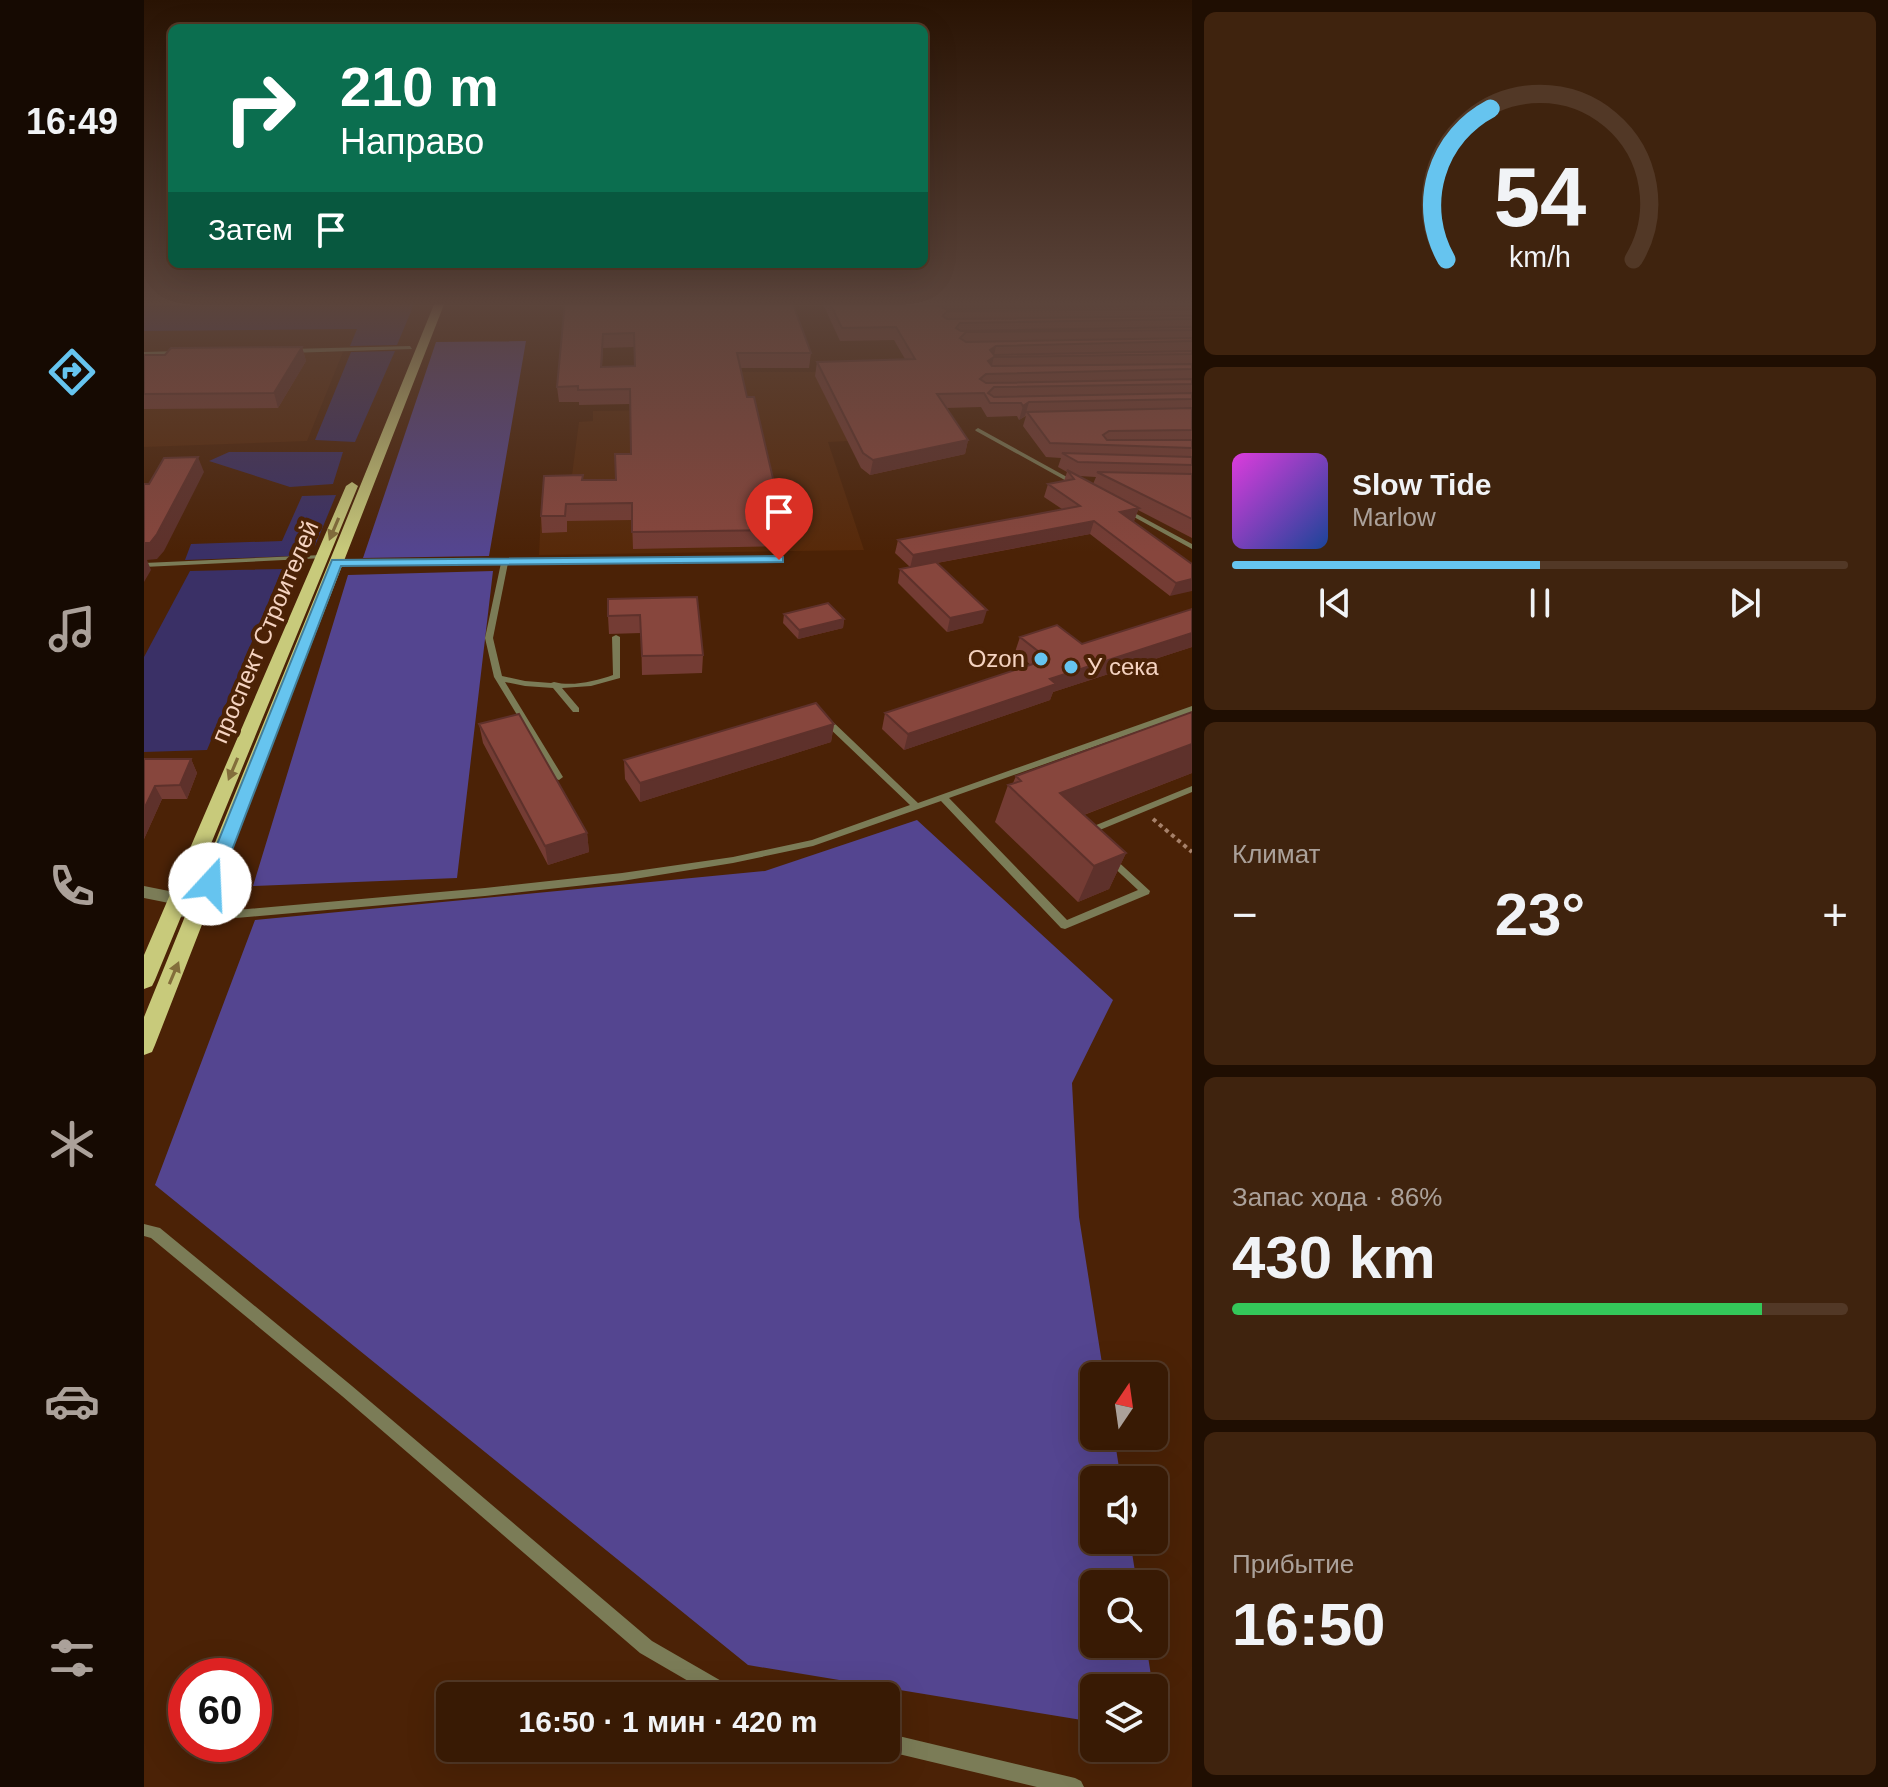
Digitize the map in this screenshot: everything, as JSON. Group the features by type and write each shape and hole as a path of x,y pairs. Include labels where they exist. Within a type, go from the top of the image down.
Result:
{"main road":[{"name":"проспект Строителей","path":"144,980 148,962 176,906 329,560 401,385"},
{"name":"проспект Строителей","path":"144,1045 199,912 329,560"}],"street":[{"path":"144,892 176,906"}],"lane":[{"path":"978,430 1071,481 1084,484"},
{"path":"1036,462 1051,462"},
{"path":"1121,508 1192,547"},
{"path":"144,565 329,560 779,560"},
{"path":"505,562 489,638 498,677 559,777"},
{"path":"498,677 520,685 603,683 617,676 616,637"},
{"path":"554,684 576,710"},
{"path":"176,906 199,912 251,913 622,877 733,860 813,843 1192,709"},
{"path":"828,722 917,807"},
{"path":"1091,842 1087,832 1091,828 1192,789"},
{"path":"944,798 1065,925 1145,891 1102,852"},
{"path":"144,1230 155,1233 347,1391 646,1647 707,1682"},
{"path":"900,1745 1075,1787"}],"path":[{"path":"1148,815 1192,852"}],"shaded area":[{"path":"144,385 329,385 307,441 144,447"},
{"path":"337,385 380,385 355,442 315,440"},
{"path":"421,385 518,385 489,556 363,558"},
{"path":"745,385 920,385 954,436 828,442 864,550 539,555 542,491 570,490 579,422 593,421 593,411 751,409"},
{"path":"229,452 343,452 333,484 290,487 209,461"},
{"path":"336,495 315,546 294,556 185,560 191,544 282,541 302,496"},
{"path":"282,569 207,750 144,752 144,657 190,571"},
{"path":"493,571 457,878 253,886 348,575"},
{"path":"917,820 1113,1000 1072,1083 1079,1217 1102,1362 1080,1362 1080,1450 1116,1450 1119,1466 1080,1466 1080,1554 1132,1554 1135,1570 1080,1570 1080,1658 1148,1658 1151,1674 1080,1674 1080,1720 900,1690 900,1682 851,1682 748,1665 155,1185 255,920 765,871"}],"building":[{"path":"144,385 279,385 274,393 144,394"},
{"path":"557,385 744,385 747,397 754,397 785,530 632,532 632,503 566,504 565,516 541,516 544,476 583,475 582,480 616,480 615,454 631,454 630,389 578,390 578,386 557,387"},
{"path":"829,385 1100,385 994,387 988,393 994,397 1192,393 1192,399 1029,402 1023,406 1021,403 990,403 984,393 937,394 968,440 873,460 863,453"},
{"path":"1192,408 1192,430 1109,431 1103,435 1107,440 1192,440 1192,448 1050,443 1027,412"},
{"path":"1062,453 1192,457 1192,465 1078,462"},
{"path":"198,457 157,534 150,543 144,543 144,484 149,484 164,458"},
{"path":"1067,470 1139,508 1120,512 1192,564 1192,579 1176,583 1094,521 913,555 898,540 1080,506 1048,484 1074,479"},
{"path":"1097,472 1192,474 1192,519"},
{"path":"936,562 987,610 950,618 900,569"},
{"path":"697,597 703,655 642,656 640,615 608,616 608,599"},
{"path":"828,603 844,619 799,630 784,614"},
{"path":"1192,609 1192,633 1050,679 1056,684 908,734 885,713 1048,659 1020,637 1057,625 1082,644"},
{"path":"816,703 834,724 640,783 624,760"},
{"path":"1192,712 1192,744 1060,793 1126,853 1094,866 1008,785 1021,781 1016,776"},
{"path":"519,714 587,833 545,846 479,724"},
{"path":"144,759 191,759 180,785 155,786 144,809"}],"place":[{"name":"Ozon","path":"1041,659"},
{"name":"У сека","path":"1071,667"}],"route":[{"path":"210,884 336,562 372,565 779,560"}]}
